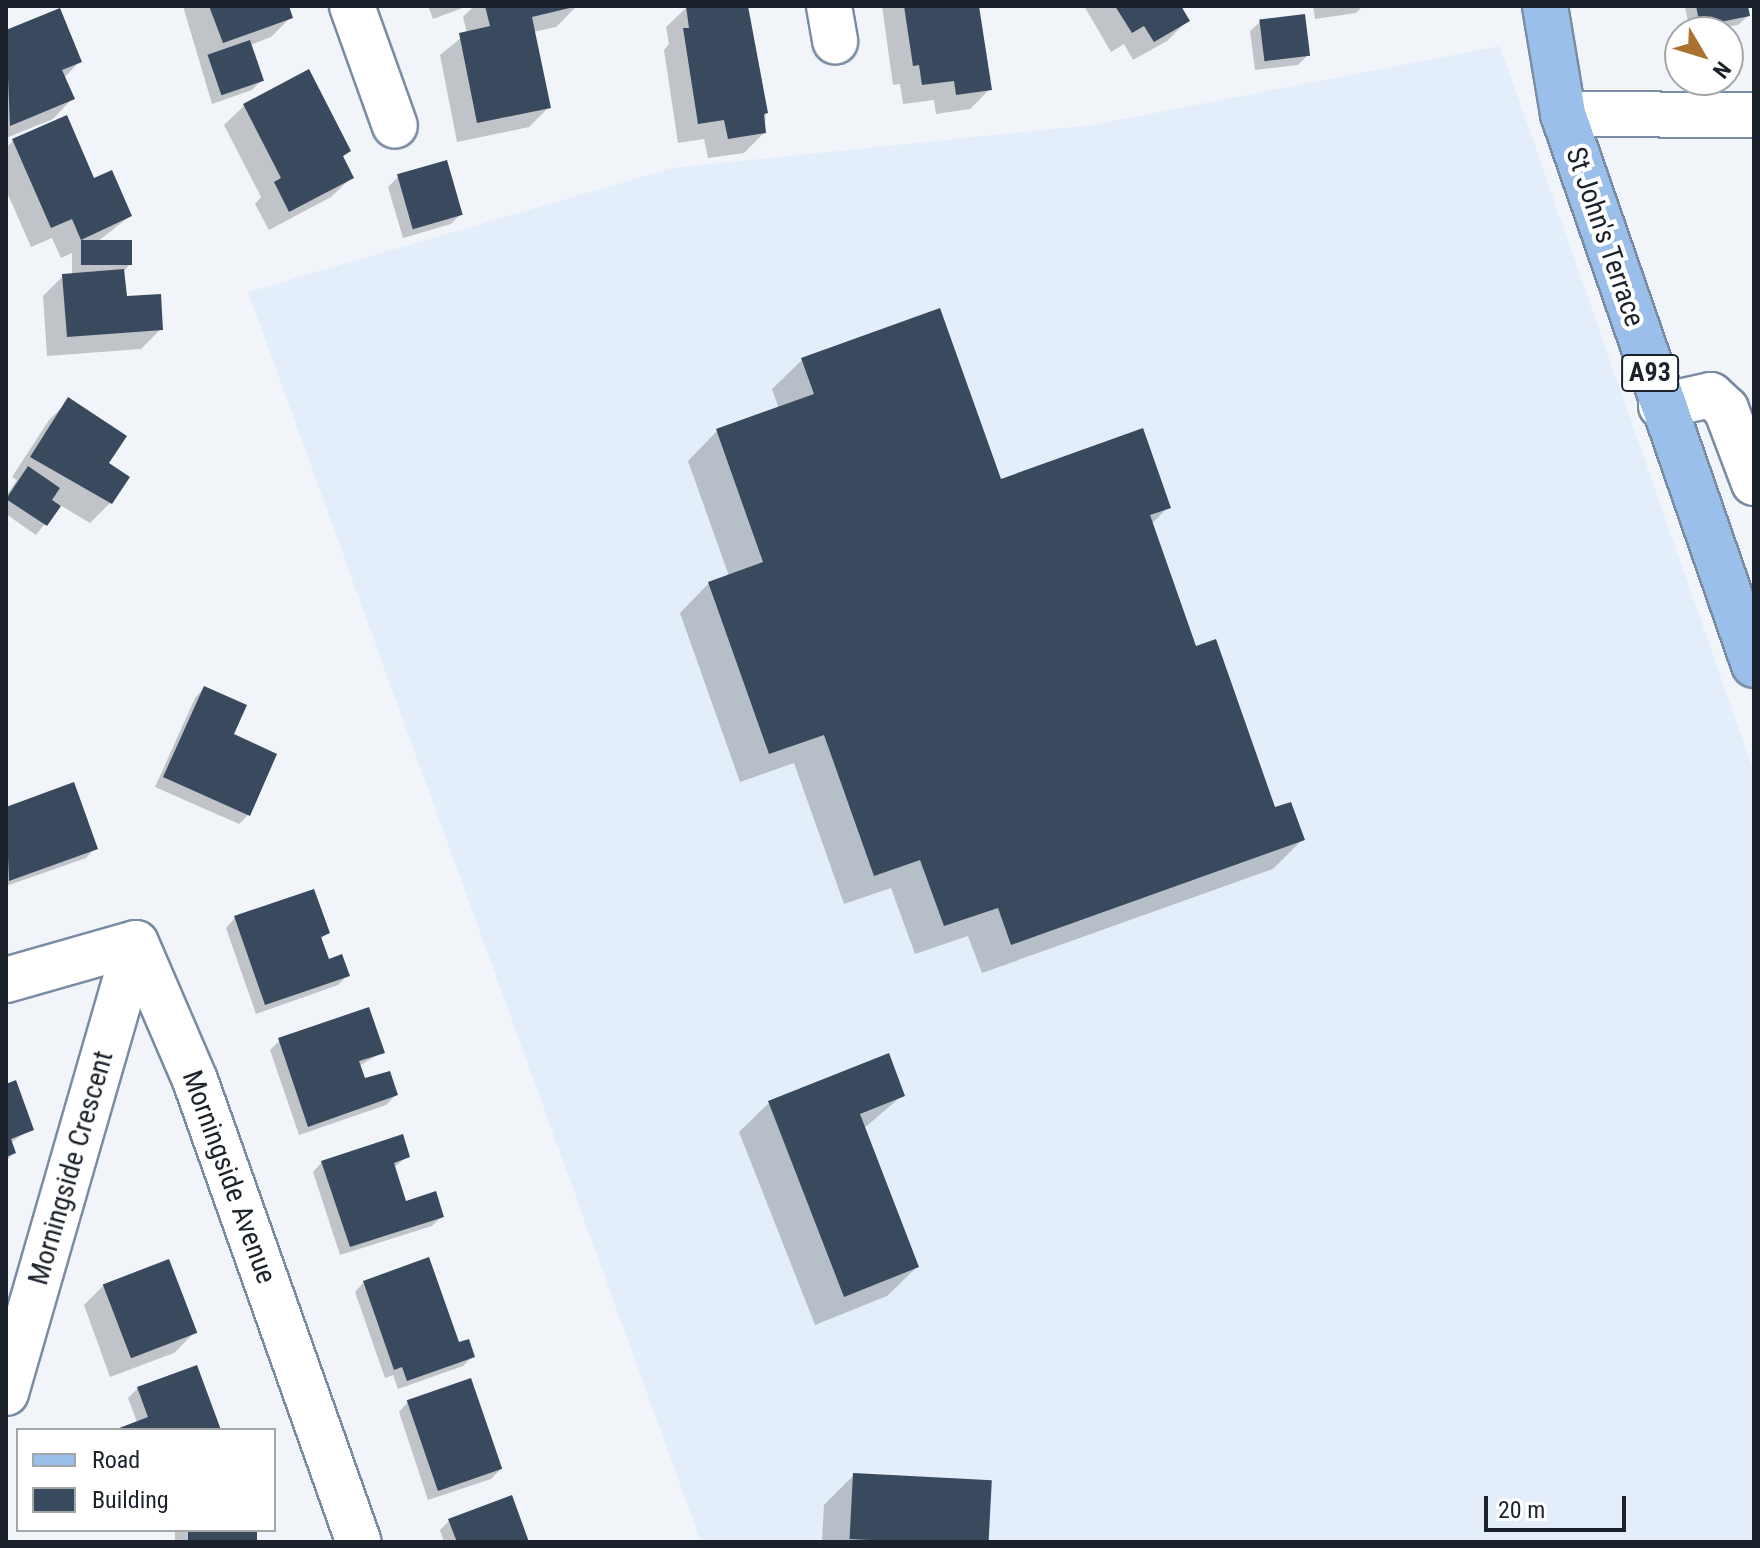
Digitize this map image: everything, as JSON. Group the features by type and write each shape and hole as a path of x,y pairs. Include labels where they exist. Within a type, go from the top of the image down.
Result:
{"main road":[{"name":"A93","path":"1545,6 1563,114"},
{"name":"St John's Terrace","path":"1563,114 1661,406 1754,665"}],"street":[{"path":"352,6 395,126"},
{"path":"1563,114 1754,115"},
{"path":"1661,406 1711,395 1726,409 1754,483"},
{"path":"6,980 136,943"},
{"name":"Morningside Crescent","path":"6,1393 136,943"},
{"name":"Morningside Avenue","path":"136,943 195,1080 359,1542"}],"shaded area":[{"path":"1500,46 1754,772 1754,1542 701,1542 248,292 672,168 1092,125"}],"building":[{"path":"209,6 289,6 293,18 223,43"},
{"path":"485,6 578,6 532,17 551,108 477,123 459,33 490,26"},
{"path":"686,6 748,6 768,113 764,114 766,133 728,139 724,120 698,124 683,28 689,28"},
{"path":"904,6 979,6 992,90 956,95 954,81 922,85 919,65 913,66"},
{"path":"1115,6 1181,6 1190,21 1154,42 1144,26 1132,33"},
{"path":"1696,6 1748,6 1750,16 1744,17 1698,16"},
{"path":"60,8 82,62 62,70 75,99 10,126 6,30"},
{"path":"1305,14 1310,56 1264,61 1259,20"},
{"path":"250,40 264,81 221,95 207,55"},
{"path":"309,69 351,151 343,156 354,178 289,212 274,182 281,178 243,104"},
{"path":"67,115 94,178 112,170 132,216 81,240 72,219 51,228 12,139"},
{"path":"447,160 463,215 413,229 397,174"},
{"path":"81,240 132,240 132,265 81,265"},
{"path":"124,269 127,296 161,294 163,330 67,337 62,274"},
{"path":"940,308 1001,479 1143,428 1171,508 1150,515 1196,646 1216,639 1275,807 1291,802 1305,840 1011,945 998,908 944,926 920,860 874,876 824,735 769,754 708,582 763,562 716,429 814,394 801,358"},
{"path":"68,397 127,436 109,463 130,477 112,504 30,457"},
{"path":"28,466 60,488 52,500 61,506 47,526 6,499"},
{"path":"204,686 247,705 234,734 277,754 250,816 163,777"},
{"path":"74,782 98,849 9,881 6,807"},
{"path":"314,889 330,933 321,937 329,959 342,954 350,976 265,1005 234,916"},
{"path":"369,1007 385,1053 359,1061 365,1078 390,1071 398,1095 308,1127 278,1038"},
{"path":"889,1053 905,1096 860,1114 919,1267 844,1297 768,1101"},
{"path":"16,1080 34,1130 11,1139 16,1153 6,1157 6,1084"},
{"path":"403,1134 410,1157 394,1163 406,1201 436,1191 444,1217 350,1247 321,1161"},
{"path":"429,1257 459,1342 469,1339 475,1357 407,1381 402,1367 394,1370 363,1281"},
{"path":"169,1259 197,1333 131,1358 103,1284"},
{"path":"197,1365 220,1428 119,1428 148,1417 137,1387"},
{"path":"471,1378 502,1469 438,1491 407,1400"},
{"path":"853,1473 992,1480 989,1542 850,1539"},
{"path":"512,1495 529,1542 457,1542 448,1519"},
{"path":"188,1532 257,1532 257,1542 188,1542"}]}
